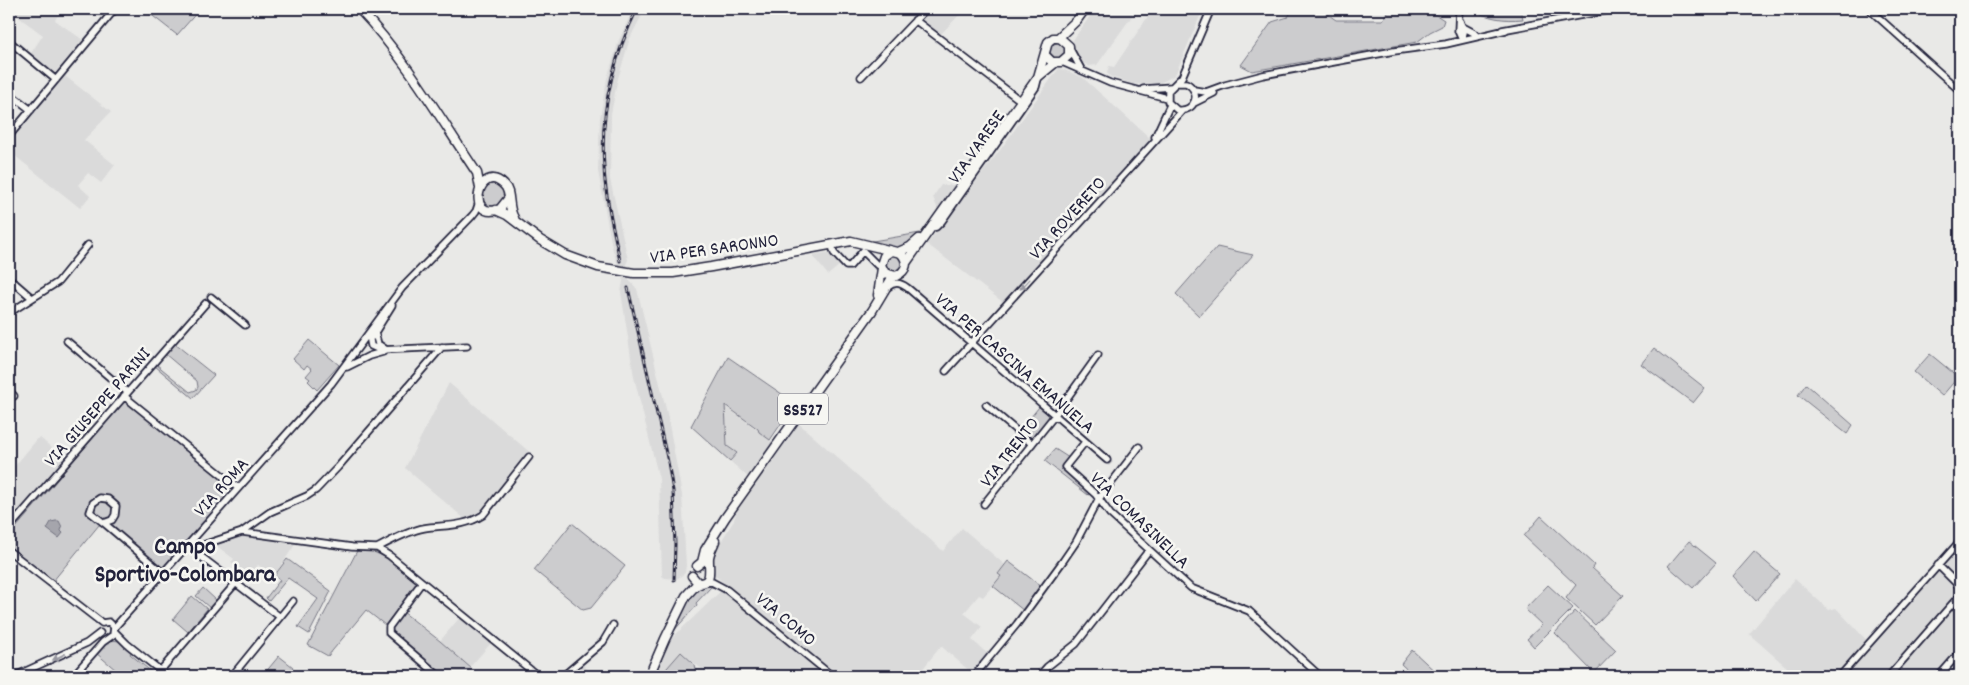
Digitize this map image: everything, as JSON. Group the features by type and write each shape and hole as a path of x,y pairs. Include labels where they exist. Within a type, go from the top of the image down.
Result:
{"main road":[{"path":"359,9 376,27 405,67 477,173 480,188 479,202 484,207 493,210 502,207 508,199"},
{"name":"SS527","path":"1045,55 1044,49 1048,42 1058,38 1077,20 1085,9"},
{"name":"SS527","path":"1059,62 1068,57 1077,20"},
{"path":"1058,38 1064,40 1069,47"},
{"path":"1045,55 1050,61 1059,62"},
{"name":"VIA VARESE","path":"906,263 1038,77 1045,55"},
{"name":"VIA VARESE","path":"1038,77 1059,62"},
{"path":"477,173 487,179 500,181 506,187 509,207 516,222"},
{"path":"480,188 485,182 492,180"},
{"name":"VIA PER SARONNO","path":"493,210 502,212 546,244 576,260 598,267 634,273 660,274 702,269 856,242 894,251"},
{"name":"VIA VARESE","path":"894,251 910,247 931,228"},
{"path":"868,246 886,273 897,275"},
{"path":"894,251 904,256 906,263"},
{"name":"SS527","path":"872,311 880,288 880,266 884,256 894,251"},
{"name":"SS527","path":"697,566 702,562 705,550 734,507 881,296 897,275 905,269 906,263"},
{"name":"SS527","path":"710,573 711,549 734,507"},
{"path":"650,676 693,571 697,566 704,566 710,573 708,580 689,591 667,635"},
{"path":"692,576 696,581 702,583"}],"street":[{"path":"9,136 115,9"},
{"path":"861,77 926,9"},
{"path":"1211,9 1184,71 1168,91 1167,98 1170,105 1174,109 1182,111 1188,109 1194,104 1242,80"},
{"path":"1459,9 1461,34"},
{"path":"1194,90 1206,92 1242,80 1302,67 1417,48 1452,39 1461,34 1506,30 1610,9"},
{"path":"1591,13 1615,9"},
{"path":"1869,9 1960,91"},
{"path":"915,20 1021,102"},
{"path":"1417,48 1461,34 1506,30"},
{"path":"1461,34 1476,34"},
{"path":"9,41 56,80"},
{"path":"1069,47 1083,71"},
{"path":"1059,62 1110,83 1167,98"},
{"path":"1184,71 1188,84 1194,90 1196,97 1194,104"},
{"name":"VIA VARESE","path":"931,228 936,227 942,221 1036,87 1038,77"},
{"path":"1133,89 1188,84"},
{"path":"9,93 31,110"},
{"path":"1152,144 1170,105"},
{"name":"VIA ROVERETO","path":"946,371 1182,111"},
{"path":"332,382 347,367 369,338 384,311 472,216 479,202"},
{"path":"472,216 493,210"},
{"path":"9,313 58,282 88,245"},
{"path":"832,245 834,253 846,266 850,266 863,251 880,266"},
{"name":"VIA PER CASCINA EMANUELA","path":"897,275 905,286 1107,460"},
{"path":"9,278 32,298"},
{"path":"881,296 894,283 900,283 905,286"},
{"path":"332,382 376,332 400,292"},
{"path":"211,297 244,324"},
{"name":"VIA GIUSEPPE PARINI","path":"9,528 206,303"},
{"path":"376,332 378,344 383,349 390,350"},
{"path":"369,338 373,348 380,350 467,346"},
{"path":"67,341 125,394 238,488"},
{"path":"189,547 242,532 270,512 307,496 316,490 351,453 442,347"},
{"path":"347,367 370,356 390,350"},
{"name":"VIA TRENTO","path":"984,504 1055,415 1098,355"},
{"name":"VIA ROMA","path":"113,627 189,547 238,488 332,382"},
{"path":"9,391 14,396"},
{"path":"986,405 1032,444"},
{"name":"VIA COMASINELLA","path":"1085,442 1065,467 1095,494 1110,514 1191,588 1249,611 1320,676"},
{"path":"974,676 1017,624 1063,561 1076,542 1098,500 1139,447"},
{"path":"242,532 377,548 422,528 448,527 467,523 483,515 529,457"},
{"path":"1113,466 1119,471"},
{"path":"104,523 112,520 116,512 116,506 108,499 100,498 93,503 90,512 163,573"},
{"path":"1841,675 1960,540"},
{"path":"189,547 280,617"},
{"path":"377,548 390,556 538,676"},
{"path":"1039,676 1047,667 1076,644 1149,550"},
{"path":"9,551 22,564 85,611 101,628 104,637 127,644"},
{"path":"1938,565 1960,587"},
{"name":"VIA COMO","path":"710,573 720,586"},
{"path":"422,582 389,627 389,633 439,676"},
{"name":"VIA COMO","path":"702,583 712,582 720,586 753,610 832,676"},
{"path":"160,671 235,584"},
{"path":"1888,676 1960,595"},
{"path":"232,676 293,601"},
{"path":"563,676 603,642 613,625"},
{"path":"113,627 127,644 167,676"},
{"path":"15,676 87,643 101,628 113,627"},
{"path":"73,676 109,637 113,627"},
{"path":"1939,676 1960,652"},
{"path":"9,672 12,676"}],"shaded area":[{"path":"16,9 62,9 55,20 83,40 54,74 29,56 43,35 13,13"},
{"path":"144,9 200,9 177,35"},
{"path":"633,9 645,9 630,38 617,82 611,114 610,179 628,260 626,264 629,280 637,289 667,413 682,495 686,565 685,573 677,579 662,576 659,479 634,377 621,292 623,281 612,247 598,171 600,118 607,79 619,40"},
{"path":"928,9 965,9 938,37 917,20"},
{"path":"1095,9 1137,9 1097,65 1089,66 1080,61 1074,52 1073,40"},
{"path":"1153,9 1203,9 1175,75 1158,84 1133,84 1111,77 1107,73 1109,66 1114,67"},
{"path":"1293,9 1320,9 1336,20 1383,20 1390,9 1427,9 1444,20 1442,26 1417,42 1252,71 1241,65 1272,22 1288,17"},
{"path":"1470,9 1523,9 1521,10 1523,19 1509,20 1496,18"},
{"path":"1055,43 1061,43 1066,48 1064,57 1055,59 1050,54 1050,48"},
{"path":"1059,68 1082,77 1150,138 1147,145 1101,197 1098,197 1093,202 1094,205 1004,303 927,244 1000,150"},
{"path":"65,76 111,112 84,140 115,165 101,183 88,173 78,185 90,196 80,208 9,151 9,143"},
{"path":"489,184 497,184 504,191 504,199 497,206 489,206 482,199 482,191"},
{"path":"941,185 955,185 938,210 933,197"},
{"path":"920,233 907,244 896,248 883,247 867,242"},
{"path":"1217,247 1253,255 1199,316 1176,294"},
{"path":"831,252 841,264 828,275 812,255"},
{"path":"891,255 897,255 902,260 900,269 891,271 886,266 886,260"},
{"path":"309,340 339,365 317,390 308,381 310,379 306,376 312,369 307,365 304,369 293,359"},
{"path":"175,344 214,375 193,398 155,366 156,364 190,392 196,390 198,387 197,381 165,354"},
{"path":"1654,348 1705,388 1693,403 1641,364"},
{"path":"1930,354 1958,377 1942,396 1914,372"},
{"path":"728,357 795,403 770,440 725,405 727,446 737,453 730,461 691,426"},
{"path":"449,383 533,455 505,490 477,514 466,520 405,468"},
{"path":"1806,384 1853,425 1847,434 1798,395"},
{"path":"124,402 128,402 232,485 231,492 162,569 109,525 99,525 53,581 9,546 9,536"},
{"path":"724,405 775,443 750,479 730,461 737,453 727,446"},
{"path":"1039,407 1050,416 1032,438 1021,429"},
{"path":"797,422 943,551 962,528 1005,565 998,574 1001,576 983,597 979,595 964,613 982,627 972,640 989,655 973,674 941,646 917,676 711,676 681,653 660,676 654,676 668,642 727,585 713,574 711,566 712,556 733,522 739,505"},
{"path":"39,437 65,459 17,513 9,506 9,473"},
{"path":"1055,449 1069,458 1063,465 1091,492 1088,495 1045,461"},
{"path":"1541,516 1594,565 1592,568 1623,596 1595,625 1566,598 1576,585 1524,536"},
{"path":"59,521 63,533 59,538 47,529 51,522"},
{"path":"572,523 625,566 591,608 583,610 534,570"},
{"path":"236,536 296,543 274,576 258,565 249,576 231,562 234,559 214,544"},
{"path":"1689,541 1716,563 1693,588 1668,566"},
{"path":"1960,543 1960,676 1797,676 1749,634 1795,579 1829,610 1836,608 1872,646"},
{"path":"358,549 383,556 419,582 385,625 366,610 328,656 308,645"},
{"path":"1754,552 1780,574 1756,601 1733,576"},
{"path":"287,559 331,591 309,634 298,627 318,599 288,578 269,601 266,598 280,580 274,576"},
{"path":"1008,561 1042,587 1024,611 993,586 1001,576 998,574"},
{"path":"705,585 717,586 716,588 711,587 671,634 691,593"},
{"path":"1548,585 1573,608 1534,647 1527,639 1542,625 1525,609"},
{"path":"203,588 216,600 210,608 196,596"},
{"path":"192,596 207,609 188,632 173,619"},
{"path":"1575,611 1616,650 1594,673 1555,633"},
{"path":"403,612 480,676 443,676 393,634 392,629"},
{"path":"461,616 491,643 470,667 440,641"},
{"path":"110,640 120,641 132,651 130,654 154,674 157,672 162,676 123,676 96,653 102,645"},
{"path":"1412,650 1440,676 1414,676 1401,664"},
{"path":"681,652 694,664 695,670 676,676 660,676"},
{"path":"279,656 293,667 288,676 267,676 264,674"},
{"path":"582,664 595,676 567,676"}],"tunnel":[{"path":"1107,460 1113,466"}],"railway":[{"path":"620,261 606,190 603,146 604,126 606,106 615,66 637,9"},
{"path":"628,288 673,491 674,580"}],"district":[{"name":"Campo Sportivo-Colombara","path":"185,559"}]}
